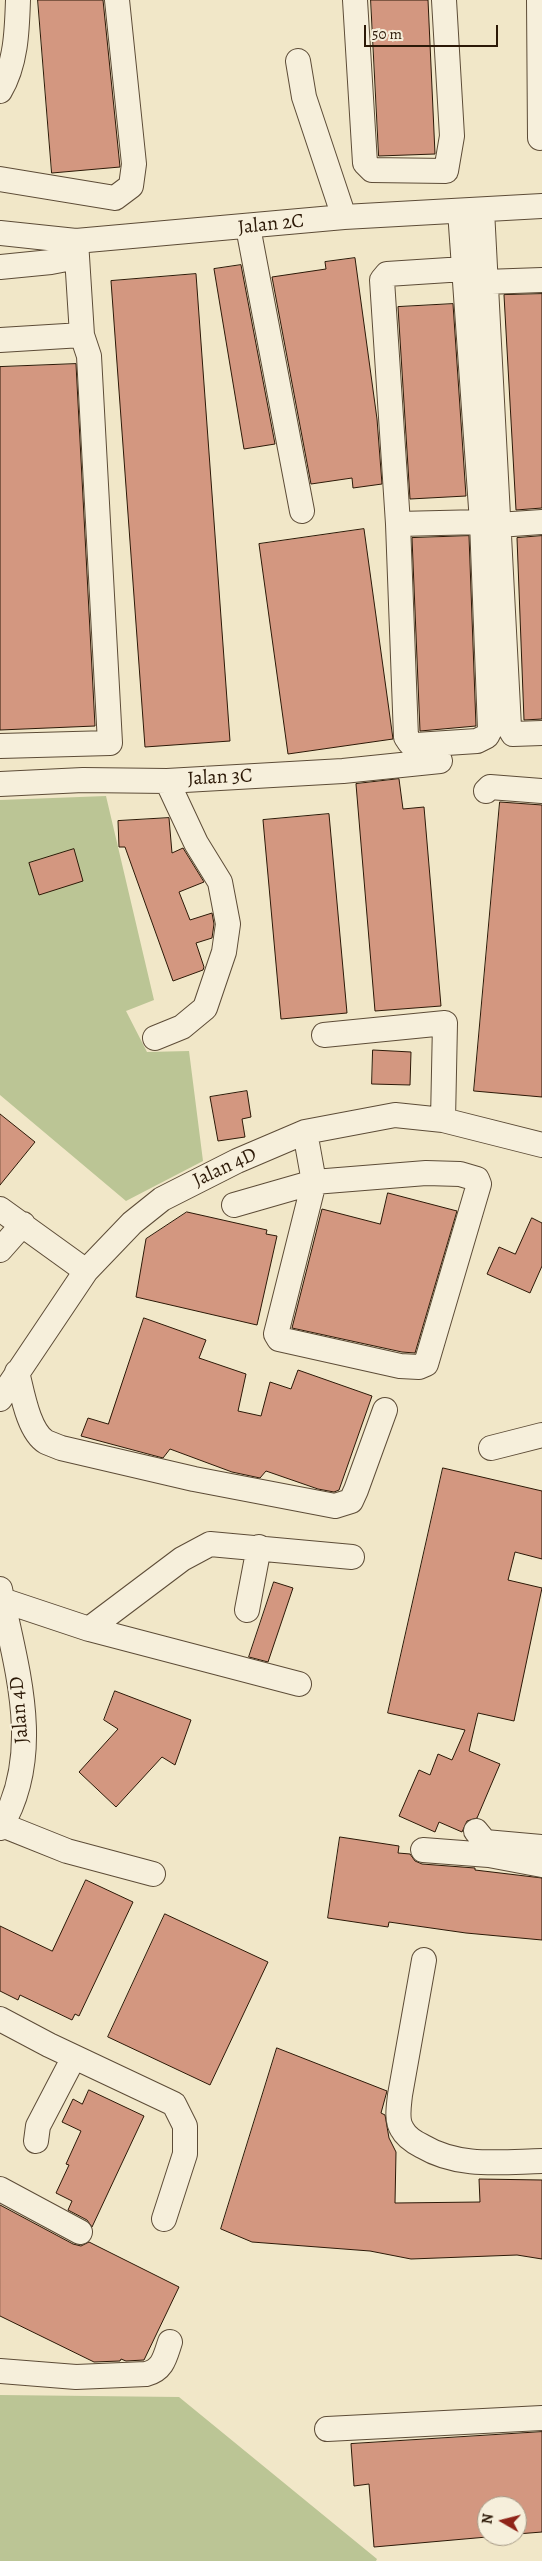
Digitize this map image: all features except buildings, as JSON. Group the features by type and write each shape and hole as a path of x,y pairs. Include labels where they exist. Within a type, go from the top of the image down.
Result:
{"street":[{"path":"0,91 9,76 16,32 18,0"},
{"path":"0,179 114,198 131,186 134,164 117,0"},
{"path":"355,0 365,163 372,170 446,171 452,136 444,0"},
{"path":"538,0 540,138"},
{"path":"298,61 304,97 344,217"},
{"name":"Jalan 2C","path":"0,233 76,249 344,217 542,206"},
{"path":"471,211 464,269 510,727 513,734 542,733"},
{"path":"464,269 387,274 382,280 398,524 406,737 410,743 416,745 477,741 487,736 490,730 490,523 486,282 471,211"},
{"path":"248,227 302,511"},
{"path":"0,267 51,262 76,249 82,335 89,356 110,743 0,746"},
{"path":"486,282 542,280"},
{"path":"0,340 82,335"},
{"path":"398,524 542,522"},
{"name":"Jalan 3C","path":"0,784 83,780 167,781 343,771 440,762"},
{"path":"156,1038 182,1027 205,1008 222,959 228,924 220,882 196,843 167,781"},
{"path":"486,790 490,788 542,791"},
{"path":"324,1035 446,1022 443,1120"},
{"name":"Jalan 4D","path":"0,1399 86,1271 132,1222 162,1198 237,1161 306,1132 395,1115 443,1120 542,1145"},
{"path":"234,1205 314,1182 426,1173 460,1174 477,1179 479,1184 426,1364 418,1367 400,1366 279,1338 276,1334 314,1182 306,1132"},
{"path":"0,1209 24,1224 86,1271"},
{"path":"0,1250 24,1224"},
{"path":"17,1372 25,1406 36,1432 45,1441 61,1448 194,1479 335,1506 350,1501 356,1490 385,1410"},
{"path":"491,1448 542,1435"},
{"path":"89,1629 182,1559 210,1544 352,1557"},
{"path":"247,1610 259,1547"},
{"path":"1,1594 89,1629 299,1684"},
{"name":"Jalan 4D","path":"1,1594 22,1697 25,1730 23,1762 15,1793 1,1827"},
{"path":"1,1827 67,1851 153,1874"},
{"path":"476,1831 485,1842 542,1847"},
{"path":"423,1850 489,1855 542,1865"},
{"path":"424,1960 400,2095 398,2113 401,2128 411,2140 451,2159 471,2162 542,2161"},
{"path":"0,2019 74,2057 174,2104 185,2126 185,2154 164,2219"},
{"path":"36,2141 38,2126 74,2057"},
{"path":"0,2189 80,2232"},
{"path":"0,2371 76,2377 146,2374 156,2372 163,2362 170,2342"},
{"path":"327,2430 542,2418"}],"green space":[{"path":"106,796 154,1000 126,1011 147,1052 189,1051 203,1161 126,1201 0,1095 0,800"},
{"path":"0,2395 179,2397 377,2559 376,2561 0,2561"}]}
